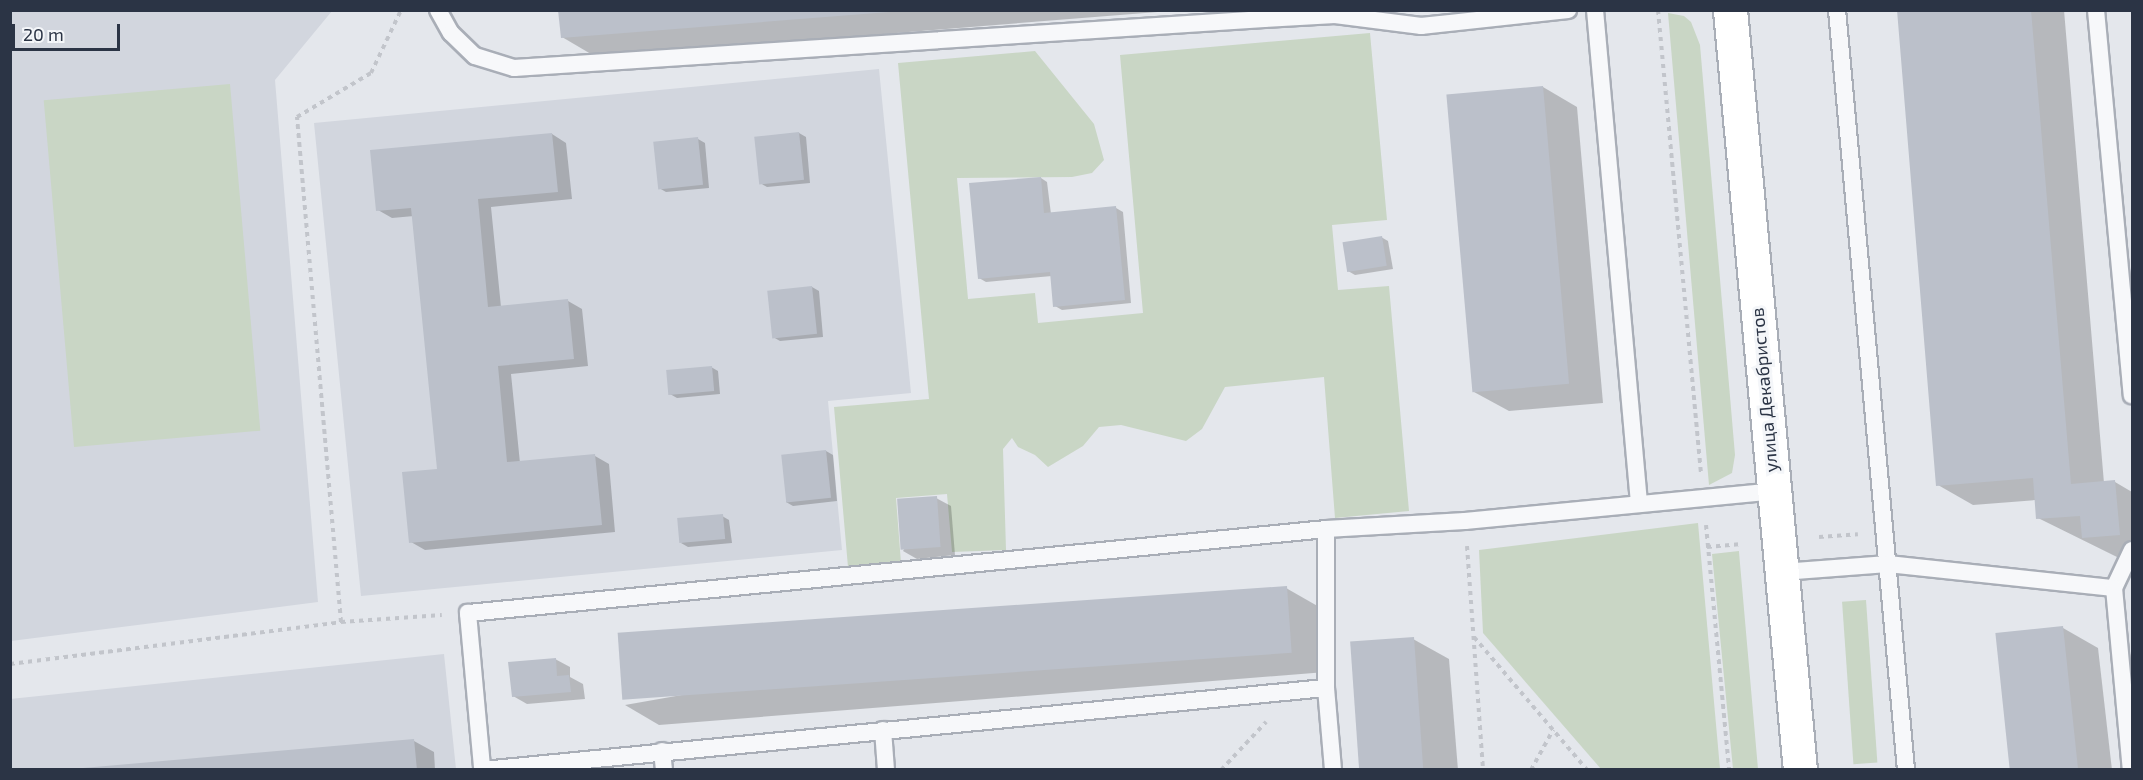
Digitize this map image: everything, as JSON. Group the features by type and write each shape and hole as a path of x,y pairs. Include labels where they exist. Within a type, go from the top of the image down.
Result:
{"main road":[{"name":"улица Декабристов","path":"1730,10 1800,770"}],"lane":[{"path":"438,10 452,33 475,56 513,68 1335,15 1421,26 1568,10"},
{"path":"1595,10 1639,503"},
{"path":"1837,10 1906,770"},
{"path":"2096,10 2133,395"},
{"path":"1326,688 482,768 468,613 1326,529 1465,521 1774,491"},
{"path":"1326,529 1326,688 1333,770"},
{"path":"2131,770 2114,588 2133,550"},
{"path":"1782,572 1888,564 2114,588"},
{"path":"883,730 886,770"},
{"path":"662,751 664,770"}],"path":[{"path":"341,622 297,117 371,73 401,10"},
{"path":"1658,10 1729,770"},
{"path":"1465,521 1483,770"},
{"path":"1820,537 1886,531"},
{"path":"1707,547 1742,544"},
{"path":"10,664 341,622 468,613"},
{"path":"1474,637 1587,770"},
{"path":"1221,770 1295,691"},
{"path":"1531,770 1553,730"}],"shaded area":[{"path":"10,11 332,11 275,80 318,602 11,641"},
{"path":"879,69 911,393 828,401 842,550 361,596 314,123"},
{"path":"444,654 456,769 11,769 10,699"}],"green space":[{"path":"1668,13 1684,16 1691,22 1700,45 1735,455 1732,473 1709,485"},
{"path":"1370,33 1387,220 1332,225 1338,290 1389,286 1409,511 1335,518 1324,377 1225,387 1202,429 1186,441 1121,425 1099,427 1083,446 1048,467 1035,455 1018,447 1012,438 1003,449 1006,550 952,552 947,494 896,498 901,563 848,567 834,407 929,399 898,63 1035,51 1094,124 1104,160 1092,173 1072,177 957,178 968,299 1035,293 1038,323 1143,313 1120,55"},
{"path":"230,84 260,431 74,447 44,100"},
{"path":"1698,523 1720,769 1601,769 1483,633 1479,550"},
{"path":"1739,551 1758,769 1733,769 1712,554"},
{"path":"1866,600 1877,763 1853,764 1842,602"}],"building":[{"path":"558,10 889,10 889,12 561,38"},
{"path":"1897,10 2031,10 2071,484 2115,480 2120,535 2082,538 2080,516 2036,519 2033,478 1936,486"},
{"path":"1543,86 1569,384 1472,392 1446,94"},
{"path":"799,132 804,180 759,184 754,137"},
{"path":"552,133 558,192 478,199 488,307 568,299 574,359 498,366 507,462 595,454 602,525 409,543 402,472 437,469 411,208 376,211 370,150"},
{"path":"698,137 703,185 658,189 653,142"},
{"path":"1041,177 1044,213 1116,206 1125,300 1053,307 1050,272 978,279 969,183"},
{"path":"1382,236 1387,266 1347,272 1342,242"},
{"path":"812,286 817,334 772,338 767,291"},
{"path":"712,366 714,391 668,395 666,370"},
{"path":"826,450 831,498 786,502 781,455"},
{"path":"937,496 941,547 901,550 897,499"},
{"path":"723,514 725,539 679,543 677,518"},
{"path":"1287,586 1292,653 622,700 618,633"},
{"path":"2063,626 2078,770 2010,770 1995,633"},
{"path":"1414,637 1423,770 1359,770 1350,641"},
{"path":"556,658 557,676 569,675 571,692 512,697 508,662"},
{"path":"414,739 417,770 84,770 83,768"}]}
